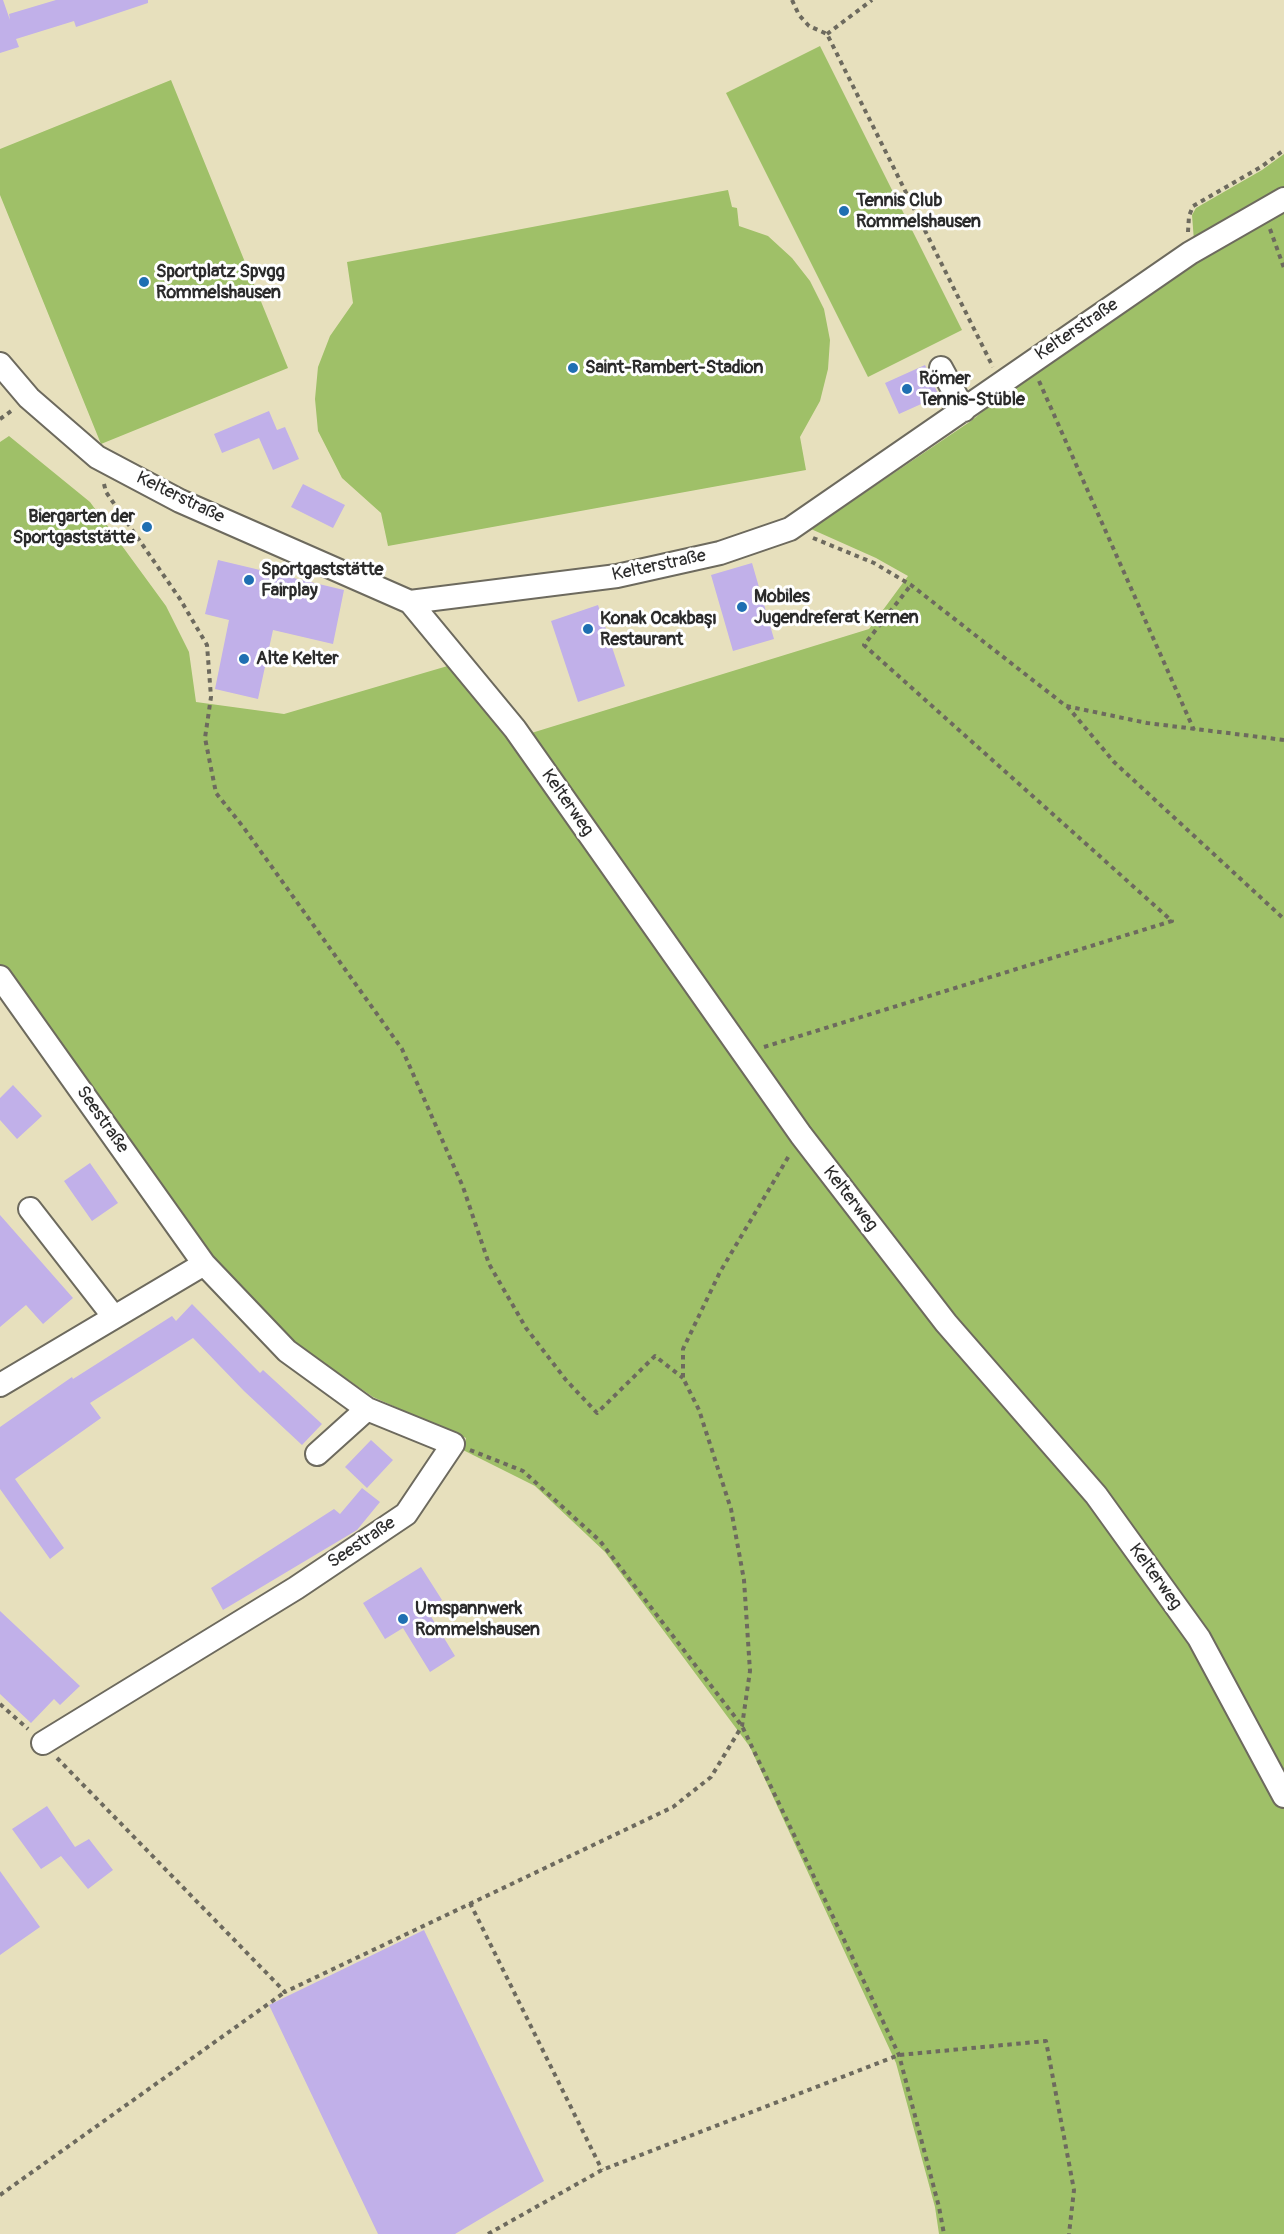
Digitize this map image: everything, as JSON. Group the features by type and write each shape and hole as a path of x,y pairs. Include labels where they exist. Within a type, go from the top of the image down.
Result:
{"street":[{"name":"Kelterstraße","path":"0,364 29,398 97,457 180,501 410,602 617,576 720,553 790,530 1031,361 1190,254 1262,210 1284,200"},
{"path":"940,368 964,410"},
{"name":"Kelterweg","path":"410,602 515,729 801,1135 946,1323 1096,1495 1198,1638 1284,1796"},
{"name":"Seestraße","path":"0,977 204,1264 287,1351 367,1409 453,1444 406,1514 296,1588 43,1743"},
{"path":"30,1209 114,1317"},
{"path":"0,1385 204,1264"},
{"path":"317,1454 367,1409"}],"path":[{"path":"792,0 799,15 810,26 826,34 1001,382"},
{"path":"826,34 872,0"},
{"path":"1190,254 1188,230 1193,206 1261,167 1284,150"},
{"path":"1262,210 1284,268"},
{"path":"1031,361 1194,730"},
{"path":"97,457 106,492 180,599 207,645 211,697 205,738 216,793 244,828 402,1049 464,1187 489,1264 526,1328 566,1380 597,1413 655,1356 684,1377"},
{"path":"790,530 874,563 911,585 1066,706 1114,762 1284,919"},
{"path":"744,1054 1172,921 864,645 911,585"},
{"path":"1066,706 1194,730 1284,740"},
{"path":"0,2195 285,1992 673,1807 711,1777 742,1726 750,1671 744,1580 731,1509 699,1410 684,1377 683,1349 720,1272 801,1135"},
{"path":"453,1444 523,1471 600,1541 742,1726 899,2055 944,2234"},
{"path":"0,1704 43,1743 285,1992"},
{"path":"470,1903 602,2170"},
{"path":"488,2234 602,2170 899,2055 1046,2042 1074,2190 1069,2234"}],"green space":[{"name":"Tennis Club Rommelshausen","path":"820,46 962,330 868,377 726,93"},
{"name":"Sportplatz Spvgg Rommelshausen","path":"171,80 288,368 101,444 0,195 0,149"},
{"path":"1284,154 1284,189 1258,201 1194,241 1192,215 1196,208 1262,170"},
{"name":"Saint-Rambert-Stadion","path":"728,190 732,207 737,208 739,226 768,236 792,258 810,281 824,309 830,340 828,369 820,401 800,437 806,470 388,546 381,513 342,478 318,431 315,399 318,367 330,336 353,303 347,262"},
{"path":"1284,211 1284,2234 939,2234 935,2207 896,2063 750,1747 605,1552 535,1486 463,1450 466,1438 373,1397 289,1339 207,1254 0,967 0,442 9,436 90,502 166,606 189,652 196,702 284,714 451,665 512,739 869,629 908,576 876,558 811,529 971,421 1007,392 1194,262"}],"building":[{"path":"0,0 3,0 10,20 9,14 56,0 148,0 148,3 76,27 74,21 16,39 19,47 0,53"},
{"path":"925,365 939,396 899,414 885,383"},
{"path":"269,411 277,430 285,427 299,459 273,470 259,438 222,453 214,434"},
{"path":"303,484 345,505 333,528 291,507"},
{"path":"218,560 344,590 333,644 273,630 258,699 215,689 229,620 205,614"},
{"name":"Mobiles Jugendreferat Kernen","path":"752,563 774,639 733,651 711,575"},
{"path":"598,605 625,686 578,702 551,621"},
{"path":"13,1085 42,1116 17,1139 0,1120 0,1098"},
{"path":"90,1163 118,1203 92,1221 64,1181"},
{"path":"0,1215 73,1298 43,1324 26,1305 0,1327"},
{"path":"192,1304 260,1373 263,1370 322,1424 302,1445 244,1391 193,1338 90,1403 101,1418 15,1479 64,1548 50,1559 0,1489 0,1427 72,1377 73,1379 172,1316 176,1321"},
{"path":"371,1440 393,1460 367,1488 345,1467"},
{"path":"362,1488 380,1502 357,1530 223,1610 211,1588 334,1509 340,1514"},
{"name":"Umspannwerk Rommelshausen","path":"421,1567 442,1600 427,1610 455,1656 430,1672 403,1628 385,1639 363,1603"},
{"path":"0,1611 80,1686 60,1705 54,1699 31,1723 0,1694"},
{"path":"47,1806 75,1847 89,1839 113,1870 88,1889 61,1856 41,1869 12,1829"},
{"path":"0,1871 40,1927 0,1955"},
{"path":"424,1930 544,2181 455,2234 378,2234 269,2005"}],"place":[{"name":"Tennis Club Rommelshausen","path":"844,211"},
{"name":"Sportplatz Spvgg Rommelshausen","path":"144,282"},
{"name":"Saint-Rambert-Stadion","path":"573,368"},
{"name":"Römer Tennis-Stüble","path":"907,389"},
{"name":"Biergarten der Sportgaststätte","path":"147,527"},
{"name":"Sportgaststätte Fairplay","path":"249,580"},
{"name":"Mobiles Jugendreferat Kernen","path":"742,607"},
{"name":"Konak Ocakbaşı Restaurant","path":"588,629"},
{"name":"Alte Kelter","path":"244,659"},
{"name":"Umspannwerk Rommelshausen","path":"403,1619"}]}
